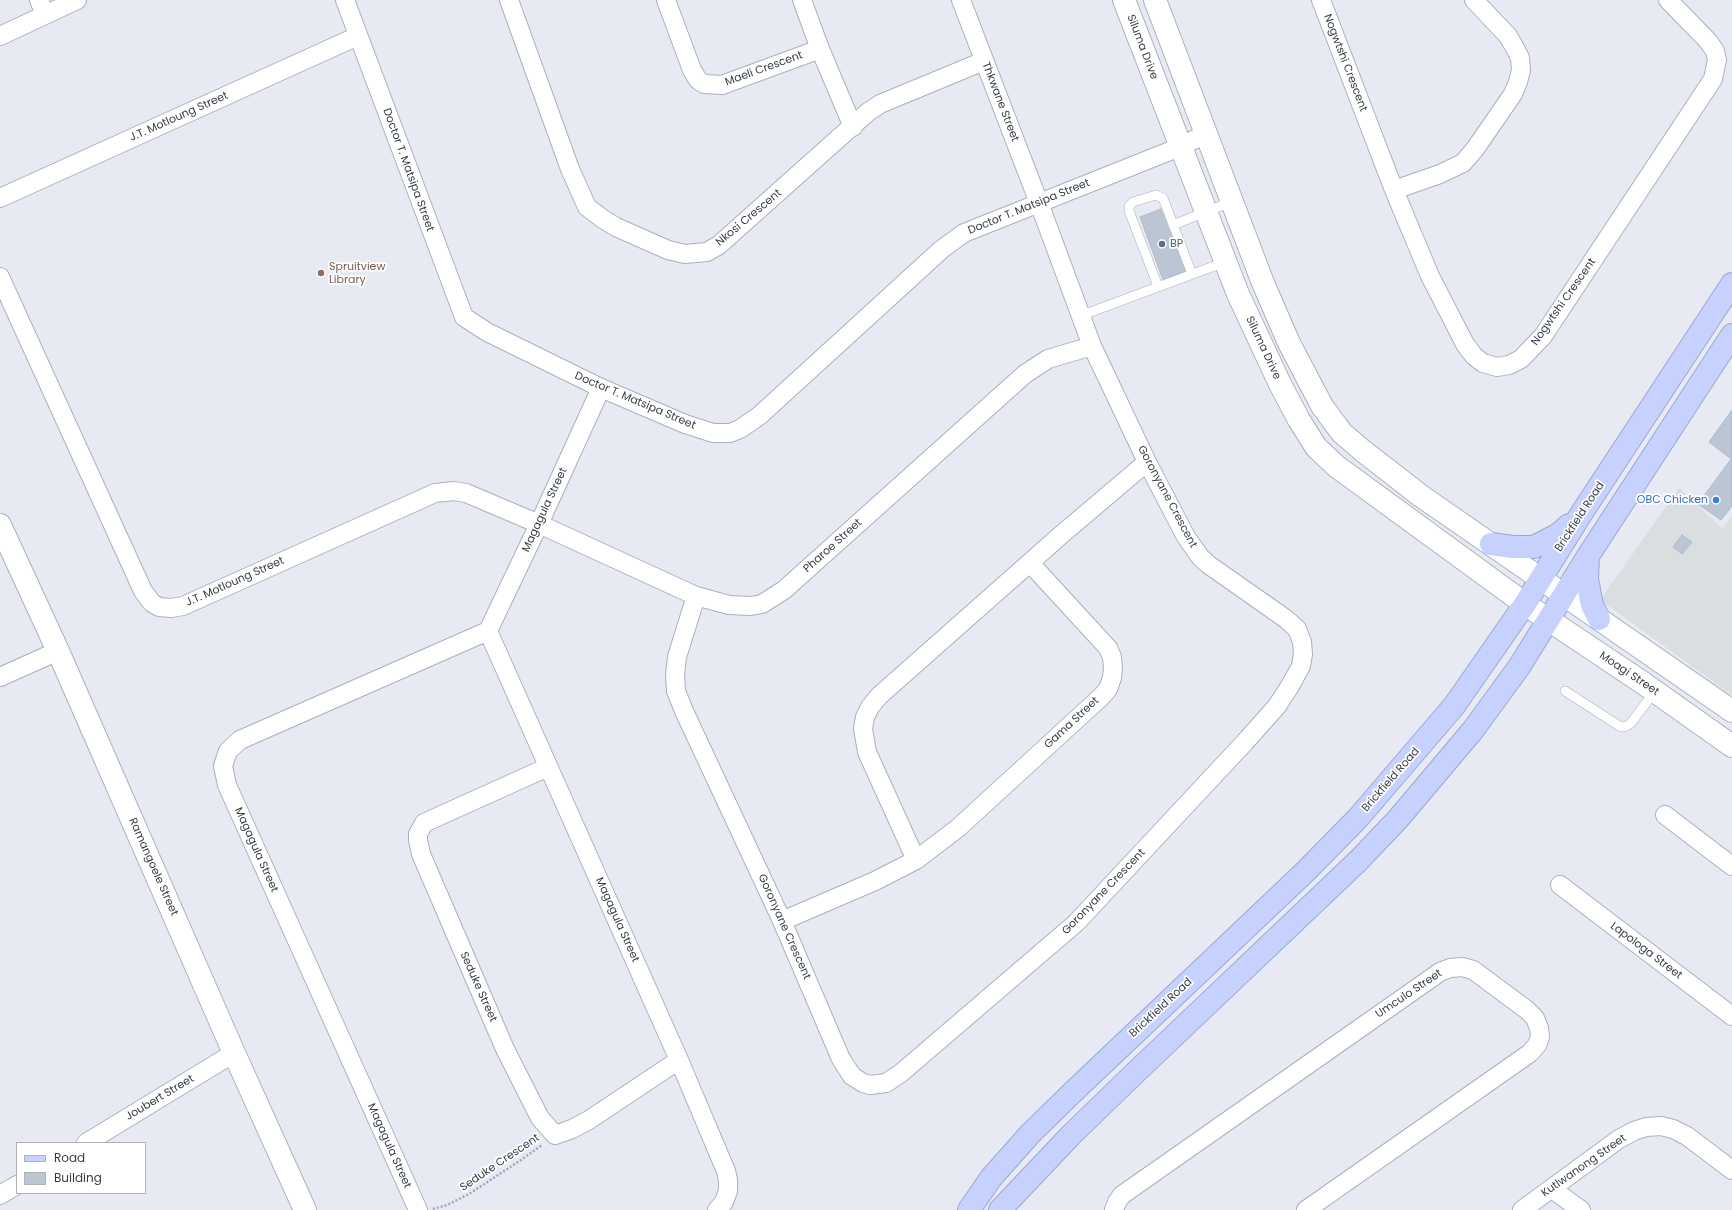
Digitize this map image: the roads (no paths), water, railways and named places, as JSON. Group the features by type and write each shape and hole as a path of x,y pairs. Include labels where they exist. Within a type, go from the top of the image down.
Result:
{"main road":[{"name":"Brickfield Road","path":"969,1210 991,1178 1030,1134 1300,877 1358,818 1454,706 1525,604 1583,511 1732,284"},
{"path":"1000,1210 1071,1135 1124,1083 1358,861 1393,824 1473,730 1519,667 1588,556 1732,335"},
{"path":"1491,544 1513,547 1534,547 1559,534 1583,511"},
{"path":"1588,556 1587,579 1592,605 1599,619"}],"street":[{"path":"0,36 42,7 77,0"},
{"name":"Doctor T. Matsipa Street","path":"345,0 464,316 487,332 601,388 685,424 713,433 730,433 740,429 759,416 953,240 979,226 1180,147 1207,133"},
{"name":"Nkosi Crescent","path":"509,0 570,169 587,207 616,227 668,250 685,254 702,253 719,245 880,104 984,61"},
{"name":"Maeli Crescent","path":"666,0 692,70 698,80 704,84 722,85 820,49"},
{"path":"802,0 820,49 853,127"},
{"name":"Thkwane Street","path":"961,0 1039,203"},
{"name":"Siluma Drive","path":"1124,0 1180,147 1252,327 1276,377 1299,420 1316,447 1336,466 1525,604"},
{"path":"1155,0 1233,201 1263,283 1289,343 1322,406 1342,433 1369,456 1422,496 1732,711"},
{"name":"Nogwtshi Crescent","path":"1321,0 1394,190 1430,276 1465,344 1474,356 1483,363 1497,367 1509,365 1521,359 1542,336 1713,79 1718,60 1715,51 1708,41 1668,0"},
{"path":"1394,190 1440,174 1463,163 1513,94 1521,70 1520,58 1508,36 1474,0"},
{"name":"J.T. Motloung Street","path":"0,198 358,36"},
{"name":"Goronyane Crescent","path":"696,596 677,657 675,674 676,691 782,921 847,1071 863,1083 870,1085 886,1083 901,1073 1076,923 1277,706 1301,666 1304,654 1302,642 1297,629 1286,619 1209,565 1201,558 1186,537 1147,462 1092,346 1039,203"},
{"name":"J.T. Motloung Street","path":"0,277 143,591 152,603 159,607 171,608 182,606 441,491 458,491 466,493 539,524"},
{"name":"Pharoe Street","path":"539,524 696,596 723,604 740,606 762,604 784,590 1025,374 1048,359 1092,346"},
{"name":"Magagula Street","path":"418,1210 226,785 223,766 228,751 240,740 488,631 601,388"},
{"path":"916,860 867,752 863,729 865,717 870,707 879,696 1061,535 1147,462"},
{"name":"Ramangoele Street","path":"0,525 58,651 234,1053 305,1210"},
{"name":"Gama Street","path":"782,921 875,881 916,860 964,823 1101,697 1110,683 1114,668 1108,648 1030,563"},
{"name":"Moagi Street","path":"1525,604 1655,691 1732,746"},
{"name":"Magagula Street","path":"488,631 679,1060 728,1180 728,1191 724,1202 717,1210"},
{"path":"0,677 58,651"},
{"name":"Seduke Street","path":"548,767 424,823 420,829 418,840 421,854 518,1075 540,1118 555,1135 572,1129 589,1120 679,1060"},
{"path":"1665,815 1732,866"},
{"name":"Lapologa Street","path":"1560,885 1732,1016"},
{"name":"Umculo Street","path":"1114,1210 1122,1194 1440,972 1450,968 1462,967 1473,970 1527,1010 1535,1018 1539,1028 1540,1037 1537,1045 1530,1053 1306,1210"},
{"name":"Joubert Street","path":"88,1142 234,1053"},
{"name":"Kutlwanong Street","path":"1522,1210 1619,1140 1634,1131 1646,1127 1661,1126 1673,1129 1687,1136 1732,1170"},
{"path":"0,1195 16,1186"},
{"path":"1552,1189 1580,1210"}],"lane":[{"path":"1158,286 1129,211 1129,206 1133,202 1154,196 1163,198 1192,274"},
{"path":"1173,225 1233,201"},
{"path":"1080,316 1226,262"},
{"path":"1565,691 1621,727 1627,726 1631,722 1655,691"}],"place":[{"name":"BP","path":"1162,244"},
{"name":"Spruitview Library","path":"321,273"},
{"name":"OBC Chicken","path":"1716,500"}]}
